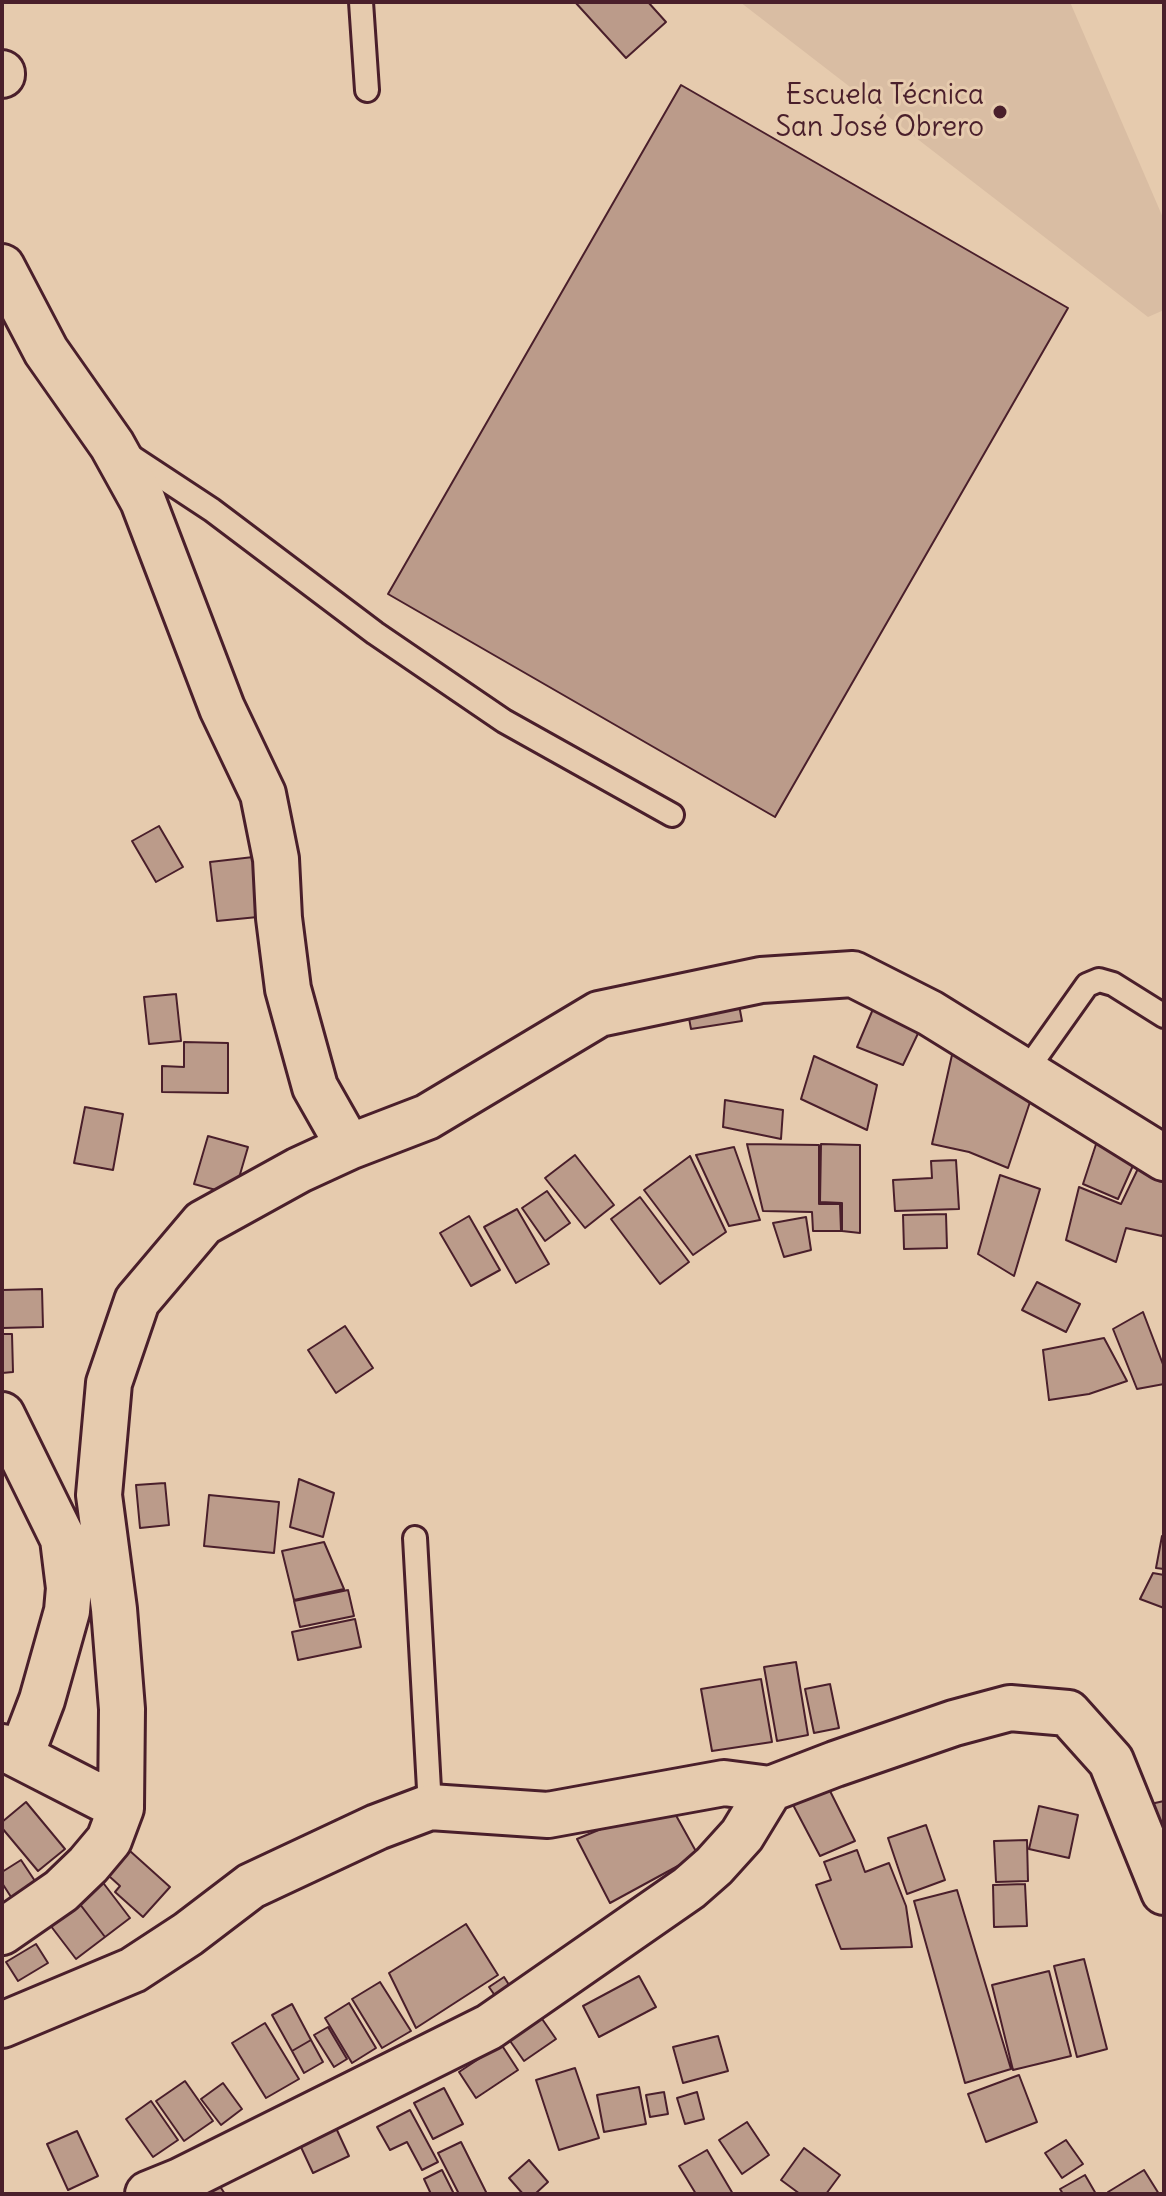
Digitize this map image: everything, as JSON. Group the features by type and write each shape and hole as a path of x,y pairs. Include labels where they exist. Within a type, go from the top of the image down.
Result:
{"street":[{"path":"2,267 46,351 112,445 143,501 222,708 263,794 276,859 279,918 288,989 315,1087 349,1147"},
{"path":"2,1932 61,1891 88,1865 109,1840 121,1808 122,1709 114,1609 99,1495 109,1383 137,1301 203,1223 299,1170 373,1136 427,1117 599,1014 761,980 853,974 930,1013 1164,1158"},
{"path":"2,1415 63,1539 69,1588 67,1611 42,1700 12,1751 121,1808"},
{"path":"2,2025 133,1970 188,1934 251,1886 377,1827 430,1807 548,1815 724,1783 770,1789 939,1728 1010,1708 1068,1713 1111,1761 1164,1892"},
{"path":"148,2194 489,2027 689,1888 742,1835 770,1789"}],"lane":[{"path":"361,2 367,90"},
{"path":"112,445 212,510 375,633 504,721 672,815"},
{"path":"1026,1071 1087,985 1099,980 1113,984 1164,1016"},
{"path":"415,1538 430,1807"}],"shaded area":[{"name":"Escuela Técnica San José Obrero","path":"740,2 1070,2 1164,220 1164,310 1148,317"}],"building":[{"path":"575,2 648,2 666,22 626,58"},
{"path":"681,85 1068,308 775,817 388,594"},
{"path":"159,826 183,867 156,882 132,841"},
{"path":"262,856 268,916 217,921 210,862"},
{"path":"176,994 181,1041 149,1044 144,997"},
{"path":"737,994 742,1021 691,1029 686,1002"},
{"path":"876,1002 923,1023 903,1065 857,1047"},
{"path":"184,1042 228,1043 228,1093 162,1092 162,1066 184,1067"},
{"path":"954,1046 1036,1084 1008,1168 969,1152 932,1144"},
{"path":"814,1056 877,1085 867,1130 801,1099"},
{"path":"725,1100 783,1110 781,1139 723,1127"},
{"path":"85,1107 123,1114 113,1170 74,1163"},
{"path":"1102,1126 1140,1150 1118,1199 1083,1184"},
{"path":"208,1136 248,1147 234,1195 194,1184"},
{"path":"747,1144 819,1145 819,1204 840,1204 841,1231 813,1231 812,1212 763,1211"},
{"path":"821,1144 860,1145 860,1233 842,1231 842,1203 820,1202"},
{"path":"734,1147 760,1220 729,1226 696,1155"},
{"path":"1145,1154 1164,1166 1162,1236 1126,1228 1116,1262 1066,1240 1079,1187 1121,1204"},
{"path":"575,1155 614,1205 585,1228 545,1178"},
{"path":"690,1156 726,1232 693,1255 644,1190"},
{"path":"956,1160 959,1209 895,1211 893,1180 932,1178 931,1161"},
{"path":"1000,1175 1040,1189 1014,1276 978,1254"},
{"path":"547,1191 570,1223 545,1241 522,1208"},
{"path":"640,1197 689,1262 660,1284 611,1219"},
{"path":"517,1209 549,1264 516,1283 484,1227"},
{"path":"946,1214 947,1248 904,1249 903,1215"},
{"path":"469,1216 500,1270 471,1286 440,1233"},
{"path":"806,1217 811,1250 784,1257 773,1223"},
{"path":"1037,1282 1080,1304 1066,1332 1022,1310"},
{"path":"42,1289 43,1327 2,1328 2,1290"},
{"path":"1143,1312 1164,1367 1164,1384 1137,1389 1113,1329"},
{"path":"345,1326 373,1368 336,1393 308,1350"},
{"path":"2,1334 12,1334 13,1372 2,1373"},
{"path":"1104,1338 1127,1381 1089,1394 1049,1400 1043,1350"},
{"path":"299,1479 334,1493 323,1537 290,1527"},
{"path":"165,1483 169,1525 140,1528 136,1485"},
{"path":"209,1495 279,1502 274,1553 204,1546"},
{"path":"1164,1537 1164,1569 1156,1568"},
{"path":"324,1542 344,1589 294,1600 282,1551"},
{"path":"1153,1573 1164,1575 1164,1608 1140,1599"},
{"path":"348,1590 354,1616 300,1627 294,1601"},
{"path":"355,1619 361,1647 298,1660 292,1632"},
{"path":"796,1662 808,1735 777,1741 764,1667"},
{"path":"761,1679 772,1742 712,1751 701,1689"},
{"path":"830,1684 839,1728 814,1733 805,1689"},
{"path":"825,1781 855,1841 820,1856 791,1801"},
{"path":"668,1801 698,1855 610,1903 577,1839"},
{"path":"1164,1801 1164,1837 1146,1805"},
{"path":"26,1802 65,1849 38,1871 2,1828 2,1822"},
{"path":"1039,1806 1078,1815 1069,1858 1029,1849"},
{"path":"926,1825 945,1880 907,1894 888,1838"},
{"path":"1027,1840 1028,1881 996,1882 994,1841"},
{"path":"120,1842 170,1887 143,1917 115,1892 120,1886 99,1867"},
{"path":"857,1850 865,1872 889,1863 906,1906 912,1947 841,1949 816,1885 831,1880 824,1862"},
{"path":"21,1860 37,1884 13,1900 2,1883 2,1872"},
{"path":"101,1880 130,1918 105,1937 76,1899"},
{"path":"1025,1884 1027,1926 994,1927 993,1885"},
{"path":"957,1890 1011,2069 965,2083 914,1901"},
{"path":"76,1899 105,1937 76,1959 47,1921"},
{"path":"466,1924 498,1975 416,2028 389,1973"},
{"path":"36,1944 48,1963 18,1981 6,1962"},
{"path":"1084,1959 1107,2049 1077,2057 1054,1966"},
{"path":"1049,1971 1071,2056 1013,2070 992,1985"},
{"path":"639,1976 656,2007 599,2037 583,2006"},
{"path":"504,1977 513,1991 498,2000 489,1987"},
{"path":"380,1982 411,2031 382,2048 352,1999"},
{"path":"349,2003 376,2048 352,2063 325,2018"},
{"path":"292,2004 311,2040 292,2051 272,2015"},
{"path":"540,2016 556,2039 524,2061 508,2038"},
{"path":"265,2023 299,2079 266,2098 232,2043"},
{"path":"328,2027 347,2059 334,2067 314,2035"},
{"path":"718,2036 728,2071 683,2083 673,2047"},
{"path":"311,2040 323,2062 304,2073 292,2051"},
{"path":"501,2044 518,2070 476,2098 459,2072"},
{"path":"575,2068 599,2138 559,2150 536,2080"},
{"path":"1019,2075 1037,2122 986,2142 968,2094"},
{"path":"185,2081 213,2121 184,2141 156,2101"},
{"path":"223,2083 242,2109 221,2125 201,2099"},
{"path":"639,2087 646,2124 604,2132 597,2095"},
{"path":"444,2088 463,2124 433,2139 414,2103"},
{"path":"664,2092 668,2114 650,2117 646,2095"},
{"path":"697,2092 704,2119 685,2124 677,2098"},
{"path":"151,2101 178,2140 153,2157 126,2119"},
{"path":"410,2110 438,2162 422,2170 407,2142 390,2150 377,2127"},
{"path":"747,2122 769,2155 742,2174 719,2140"},
{"path":"336,2128 349,2156 313,2173 300,2145"},
{"path":"77,2131 98,2176 68,2190 47,2144"},
{"path":"1066,2140 1083,2164 1062,2178 1045,2153"},
{"path":"461,2142 487,2194 459,2194 438,2153"},
{"path":"804,2148 840,2175 826,2194 800,2194 781,2180"},
{"path":"707,2150 733,2194 696,2194 679,2166"},
{"path":"529,2160 548,2182 535,2194 523,2194 509,2178"},
{"path":"442,2170 454,2194 431,2194 424,2179"},
{"path":"1144,2170 1159,2194 1109,2194 1108,2192"},
{"path":"1085,2175 1096,2194 1063,2194 1060,2189"},
{"path":"219,2185 225,2194 204,2194"}],"place":[{"name":"Escuela Técnica San José Obrero","path":"1000,112"}]}
